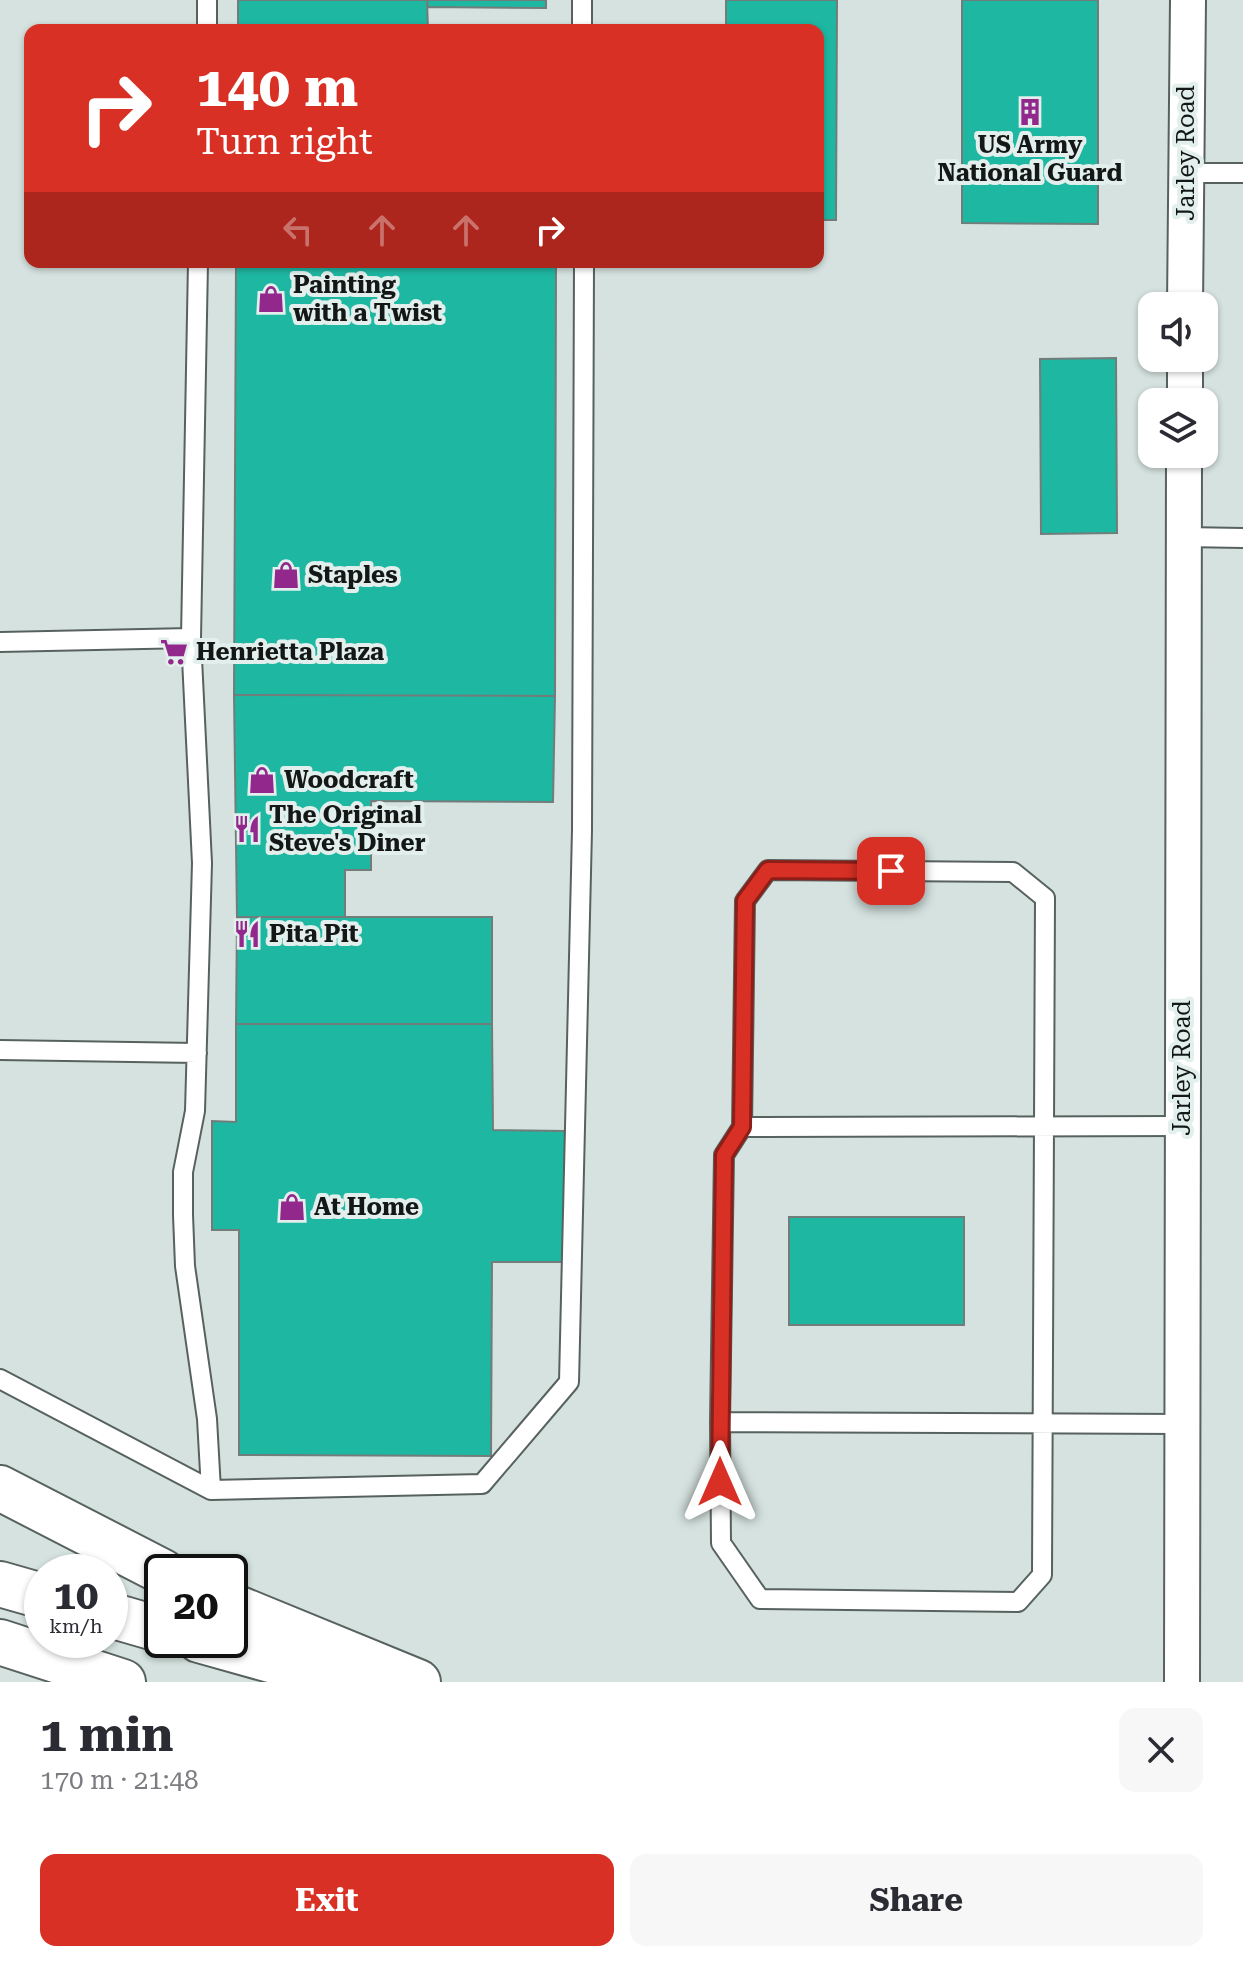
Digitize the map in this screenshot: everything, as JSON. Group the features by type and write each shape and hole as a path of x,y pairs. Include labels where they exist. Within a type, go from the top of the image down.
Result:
{"highway":[{"path":"0,1488 144,1562"},
{"path":"0,1584 24,1591"},
{"path":"248,1612 418,1682"},
{"path":"0,1642 123,1682"},
{"path":"248,1654 349,1682"}],"street":[{"name":"Jarley Road","path":"1185,292 1188,0"},
{"name":"Jarley Road","path":"1182,1682 1184,468"}],"lane":[{"path":"207,0 207,24"},
{"path":"582,0 582,24"},
{"path":"1186,173 1243,173"},
{"path":"198,268 191,638 202,863 197,1053 192,1135 183,1172 183,1215 185,1266 207,1419 211,1490"},
{"path":"0,1379 211,1490 482,1484 569,1382 581,846 584,268"},
{"path":"1184,537 1243,538"},
{"path":"0,642 191,638"},
{"path":"768,870 1013,872 1045,898 1047,1124 1042,1575 1018,1602 760,1599 721,1543 724,1155 742,1127 745,901 768,870"},
{"path":"0,1050 197,1053"},
{"path":"742,1127 1182,1126"},
{"path":"720,1422 1182,1424"}],"building":[{"path":"238,0 427,0 428,24 238,24"},
{"path":"427,0 546,0 546,8 428,7"},
{"path":"726,0 837,0 836,220 824,220 824,24 726,24"},
{"name":"US Army National Guard","path":"962,0 1098,0 1098,224 962,223"},
{"path":"236,268 556,268 555,696 234,695"},
{"path":"1116,358 1117,533 1041,534 1040,359"},
{"path":"234,695 555,696 553,802 371,801 371,870 345,870 345,917 237,917"},
{"path":"237,917 492,917 492,1024 236,1024"},
{"path":"236,1024 492,1024 493,1130 565,1131 564,1262 492,1262 491,1456 239,1455 239,1230 212,1230 212,1121 236,1122"},
{"path":"789,1217 964,1217 964,1325 789,1325"}],"place":[{"name":"US Army National Guard","path":"1030,112"},
{"name":"Painting with a Twist","path":"271,299"},
{"name":"Staples","path":"286,575"},
{"name":"Henrietta Plaza","path":"174,652"},
{"name":"Woodcraft","path":"262,780"},
{"name":"The Original Steve's Diner","path":"247,829"},
{"name":"Pita Pit","path":"247,934"},
{"name":"At Home","path":"292,1207"}],"route":[{"path":"720,1482 724,1155 742,1127 745,901 768,870 891,871"}]}
